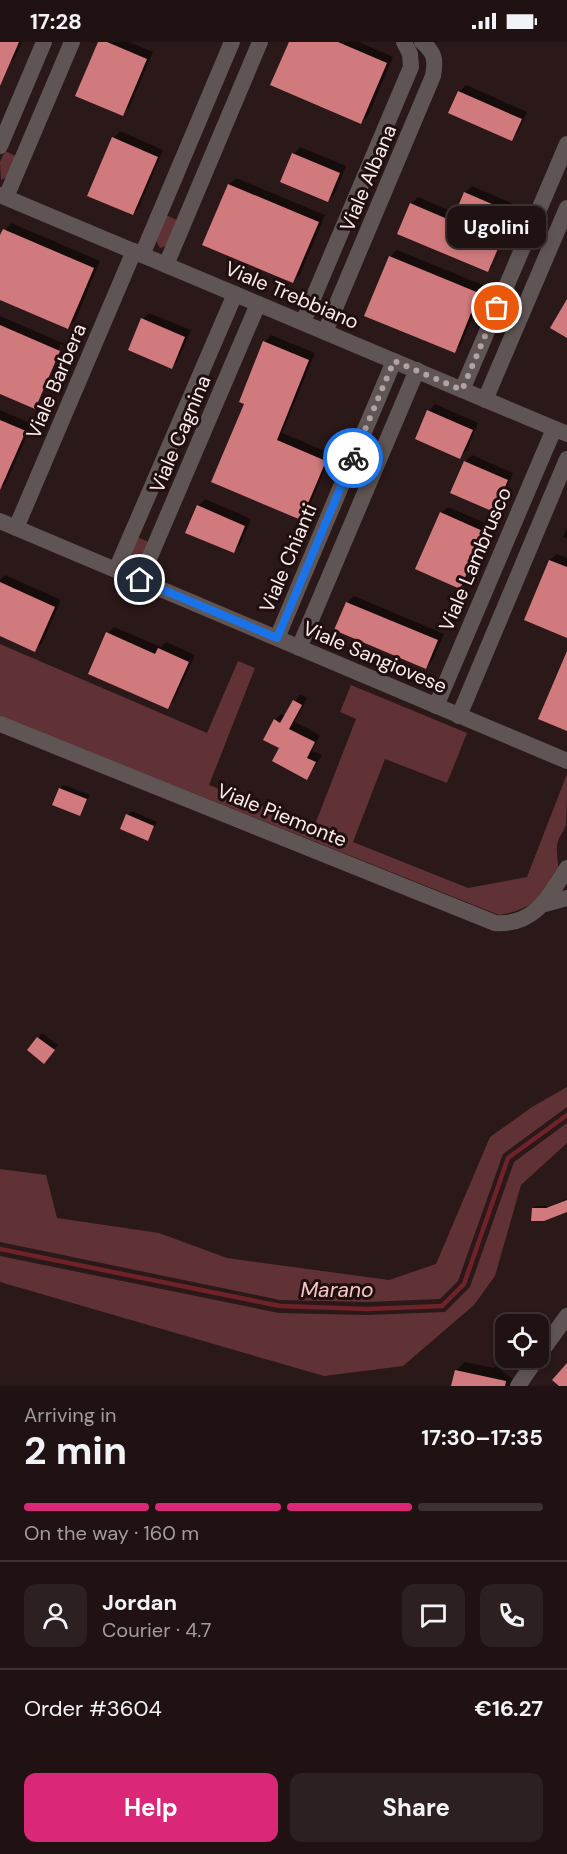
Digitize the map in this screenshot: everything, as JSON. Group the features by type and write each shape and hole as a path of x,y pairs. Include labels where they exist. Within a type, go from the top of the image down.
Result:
{"street":[{"path":"0,146 44,42"},
{"path":"3,196 72,42"},
{"path":"138,253 232,42"},
{"path":"166,265 260,42"},
{"name":"Viale Albana","path":"303,322 411,67 410,54 404,42"},
{"name":"Viale Albana","path":"325,332 433,76 436,61 431,50 422,42"},
{"path":"462,390 567,144"},
{"name":"Viale Trebbiano","path":"3,196 560,431"},
{"path":"485,399 567,208"},
{"name":"Viale Barbera","path":"16,528 138,253"},
{"name":"Viale Cagnina","path":"116,570 235,294"},
{"name":"Viale Cagnina","path":"140,580 258,303"},
{"name":"Viale Chianti","path":"277,638 394,361"},
{"path":"299,648 417,370"},
{"name":"Viale Lambrusco","path":"436,706 560,431"},
{"path":"459,716 567,459"},
{"name":"Viale Sangiovese","path":"0,521 567,761"},
{"name":"Viale Piemonte","path":"0,724 495,923 517,922 545,904 567,898"},
{"name":"Viale Piemonte","path":"545,904 567,868"},
{"path":"549,1341 567,1316"},
{"path":"518,1386 530,1368"}],"shaded area":[{"path":"5,151 18,157 10,176 1,180 0,162"},
{"path":"166,215 179,221 169,245 160,248 155,239"},
{"path":"137,537 151,543 143,561 133,566 129,555"},
{"path":"0,644 207,733 238,661 255,668 209,785 314,827 356,719 340,712 351,685 467,733 447,783 385,759 353,842 468,888 527,877 567,774 566,825 558,843 557,874 553,883 541,897 516,911 499,915 0,716"},
{"path":"567,1087 567,1107 503,1154 458,1281 440,1299 367,1302 280,1300 0,1242 0,1169 46,1175 57,1218 159,1233 227,1258 389,1280 436,1264 490,1137 532,1107"},
{"path":"567,1123 567,1143 521,1185 495,1276 474,1305 403,1366 324,1376 0,1282 0,1256 279,1313 367,1315 445,1312 470,1287 514,1162"}],"building":[{"path":"0,42 19,42 0,86"},
{"path":"98,42 107,42 147,59 123,116 75,96"},
{"path":"289,42 338,42 387,63 361,124 270,85"},
{"path":"458,91 522,119 512,141 448,113"},
{"path":"112,137 158,157 133,215 87,196"},
{"path":"292,153 340,173 328,202 280,182"},
{"path":"228,184 319,222 293,283 202,245"},
{"path":"464,192 513,213 488,272 397,234 410,203 452,221"},
{"path":"3,229 94,268 68,329 0,300 0,235"},
{"path":"389,256 479,293 455,353 364,316"},
{"path":"567,299 567,338 550,328"},
{"path":"141,318 185,337 172,369 128,350"},
{"path":"0,325 60,351 35,409 0,394"},
{"path":"263,341 309,360 277,440 326,461 301,520 211,482 244,404 239,402"},
{"path":"427,410 473,430 460,459 415,439"},
{"path":"0,420 26,431 0,490"},
{"path":"464,461 508,480 494,512 450,493"},
{"path":"197,505 245,526 234,553 185,533"},
{"path":"440,512 485,532 460,589 415,569"},
{"path":"549,560 567,567 567,638 524,620"},
{"path":"0,582 55,607 35,652 0,636"},
{"path":"346,602 438,640 426,669 334,630"},
{"path":"106,632 155,654 158,648 189,662 168,709 88,674"},
{"path":"567,651 567,731 538,719"},
{"path":"293,700 302,705 289,729 315,742 307,758 316,762 307,780 272,761 279,748 263,740 274,719 280,723"},
{"path":"59,788 87,799 80,816 52,805"},
{"path":"126,814 154,826 148,841 120,829"},
{"path":"37,1037 55,1050 44,1064 27,1050"},
{"path":"567,1200 567,1212 544,1221 531,1221 532,1208 546,1208"},
{"path":"567,1363 567,1386 559,1386 552,1380"},
{"path":"455,1370 506,1381 505,1386 451,1386"}],"waterway":[{"name":"Marano","path":"0,1249 280,1306 367,1309 442,1306 464,1284 508,1158 567,1115"}],"way so far":[{"path":"353,458 394,361 462,390 497,308"}],"place":[{"name":"Ugolini","path":"497,308"}],"route":[{"path":"140,580 277,638 353,458"}]}
